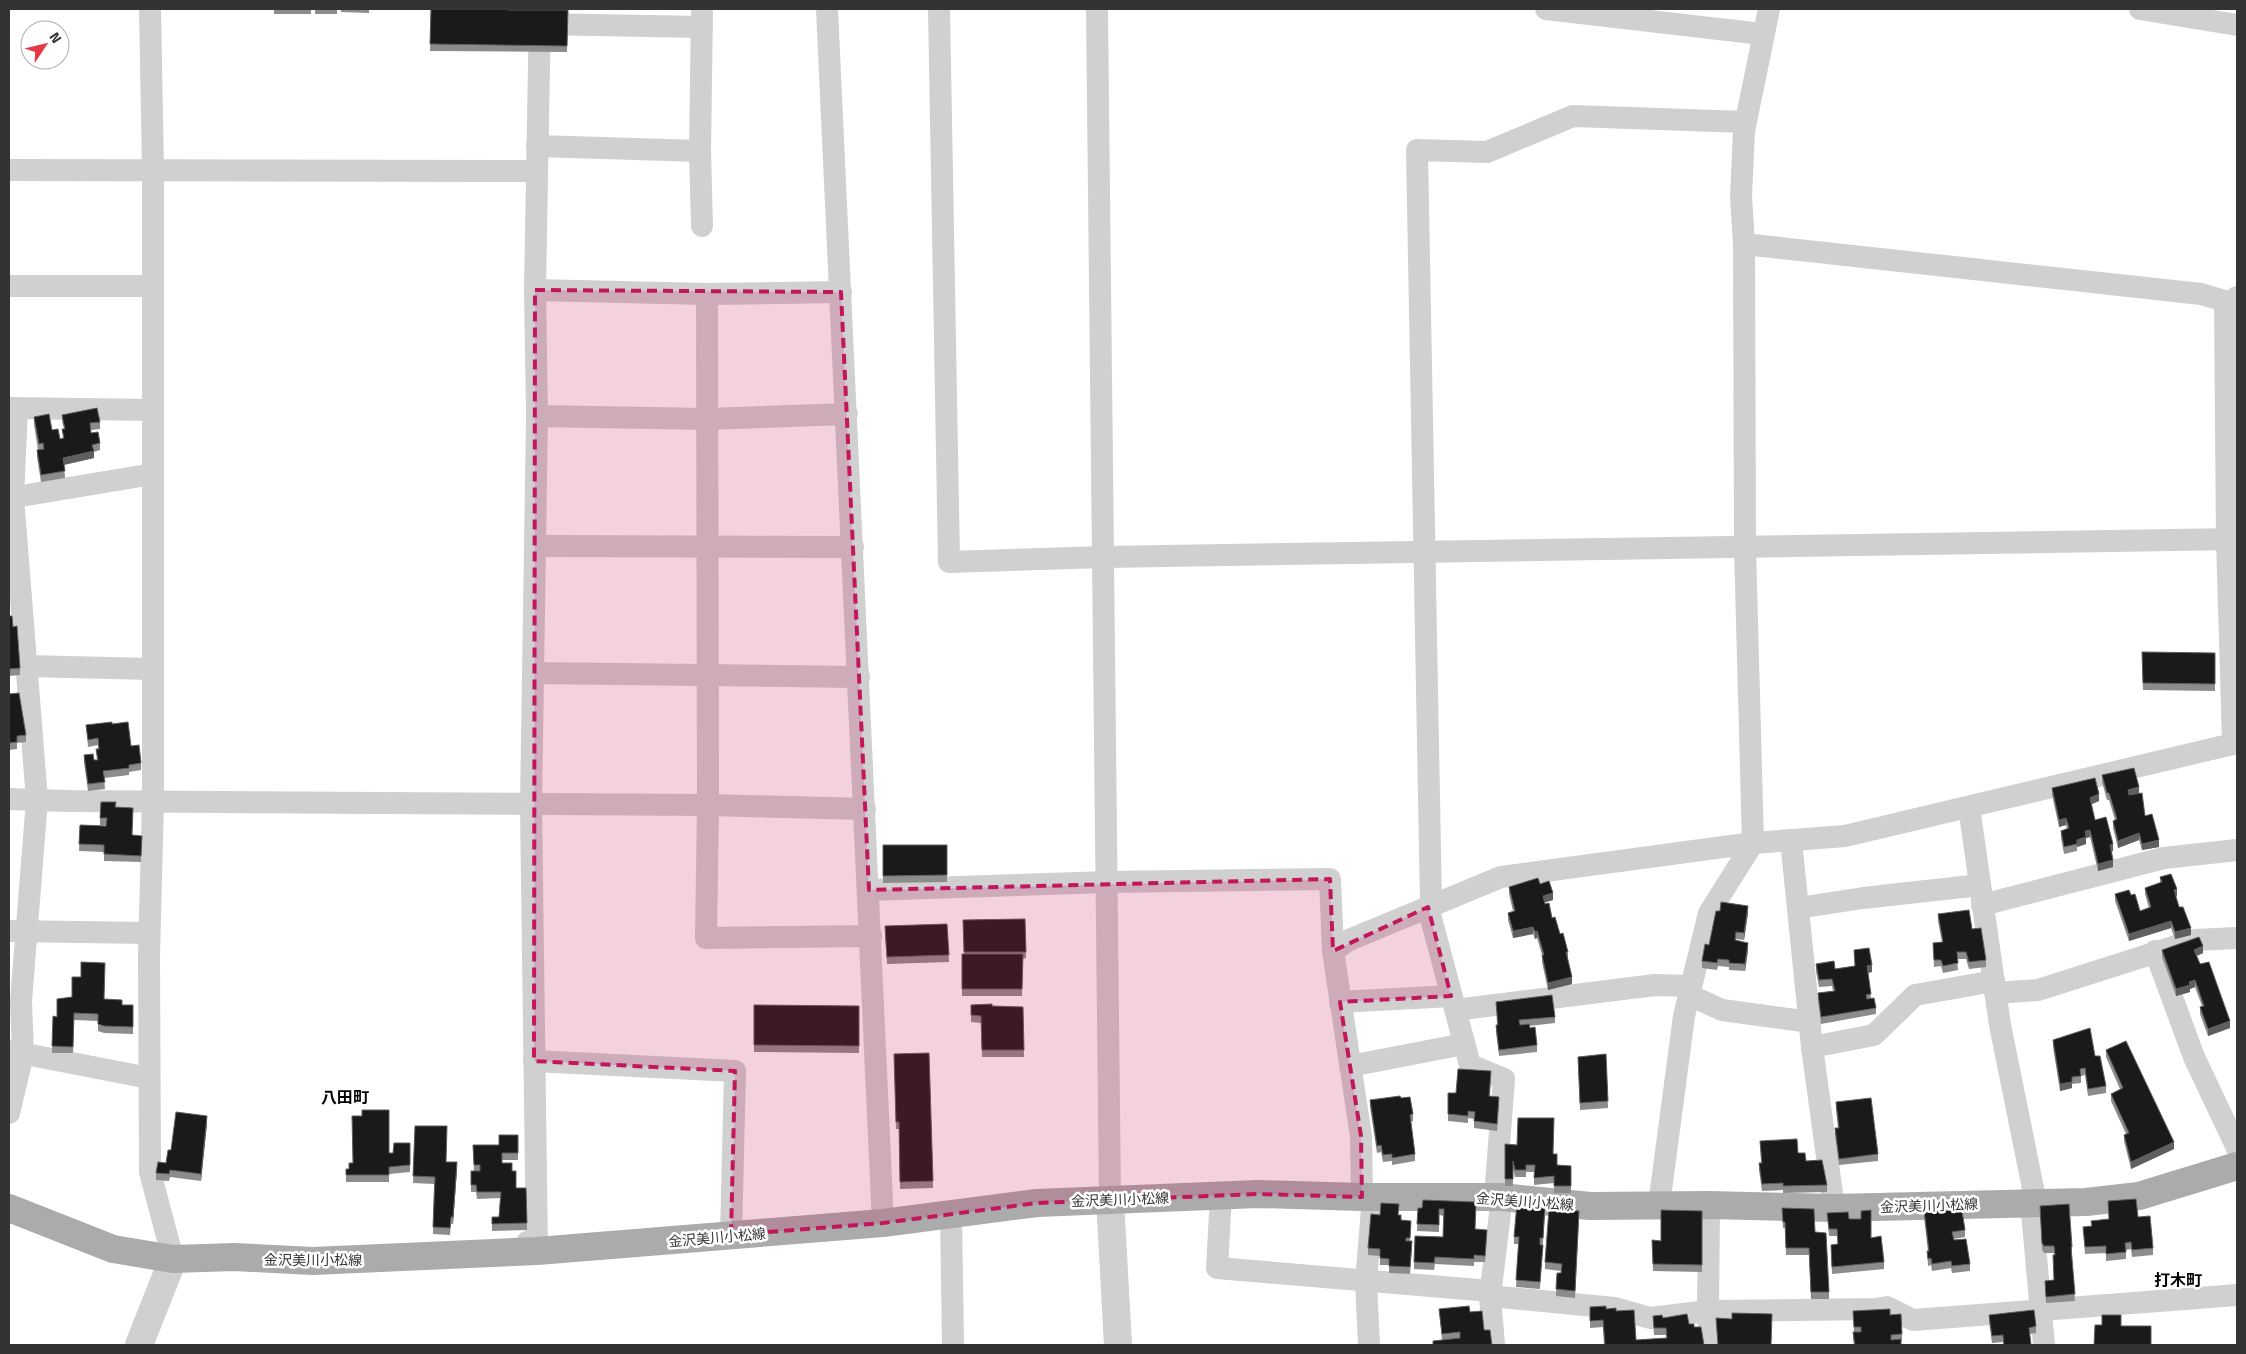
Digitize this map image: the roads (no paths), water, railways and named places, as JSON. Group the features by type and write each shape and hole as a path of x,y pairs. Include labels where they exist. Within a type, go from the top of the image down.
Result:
{"main road":[{"name":"金沢美川小松線","path":"9,1208 112,1249 173,1258 234,1258 313,1262 731,1236 883,1223 1037,1203 1221,1195 1498,1197 1590,1206 1709,1205 1834,1208 2086,1202 2138,1196 2237,1166"}],"street":[{"path":"139,1345 173,1258 150,1172 150,933 153,802 153,171 150,9"},
{"path":"827,9 883,1223"},
{"path":"939,9 949,562 1104,557 2232,539"},
{"path":"1097,9 1110,1200 1118,1345"},
{"path":"1546,9 1762,34"},
{"path":"1659,1205 1684,1016 1708,913 1752,844 1745,548 1744,244 1741,196 1746,122 1762,34 1769,9"},
{"path":"2140,9 2237,25"},
{"path":"532,1247 534,1061 531,805 537,416 536,171 540,16 702,18 700,152 702,226"},
{"path":"1494,1345 1490,1294 1498,1197 1504,1079 1470,1065 1429,906 1417,150 1487,152 1573,116 1746,122"},
{"path":"537,146 700,152"},
{"path":"9,170 536,171"},
{"path":"1333,951 1349,940 1501,877 1752,844 1844,836 2203,752 2235,742 2231,299 2201,294 1744,244"},
{"path":"9,286 153,286"},
{"path":"535,290 707,294 840,292"},
{"path":"707,294 709,547 706,938 871,936"},
{"path":"9,1113 21,1001 18,931 37,800 21,676 11,498 13,408 153,410"},
{"path":"537,416 707,419 847,414"},
{"path":"11,498 153,474"},
{"path":"535,546 853,547"},
{"path":"21,676 153,669"},
{"path":"533,673 859,677"},
{"path":"9,799 153,802 708,805 865,809"},
{"path":"1968,807 2000,1025 2032,1203 2044,1345"},
{"path":"1791,840 1812,1047 1834,1208"},
{"path":"1798,908 1863,898 1981,895 2164,858 2237,850"},
{"path":"869,890 1106,882 1330,879 1333,951 1361,1136 1368,1197 1366,1282 1369,1345"},
{"path":"18,931 150,933"},
{"path":"1812,1047 1874,1035 1915,995 1994,987 2038,990 2155,951 2195,940 2237,938"},
{"path":"2155,951 2194,1057 2237,1148"},
{"path":"1340,1002 1453,1003 1655,985 1690,990 1722,1010 1810,1022"},
{"path":"1350,1066 1464,1044"},
{"path":"16,1052 149,1078"},
{"path":"534,1061 735,1071 731,1236"},
{"path":"1221,1195 1217,1268 1615,1308 1650,1318 1708,1311 1876,1309 1886,1307 1913,1320 2041,1312 2180,1298 2237,1295"},
{"path":"1709,1205 1708,1311 1710,1345"},
{"path":"951,1214 954,1345"}],"district":[{"name":"八田町","path":"345,1097"},
{"name":"打木町","path":"2178,1280"}]}
